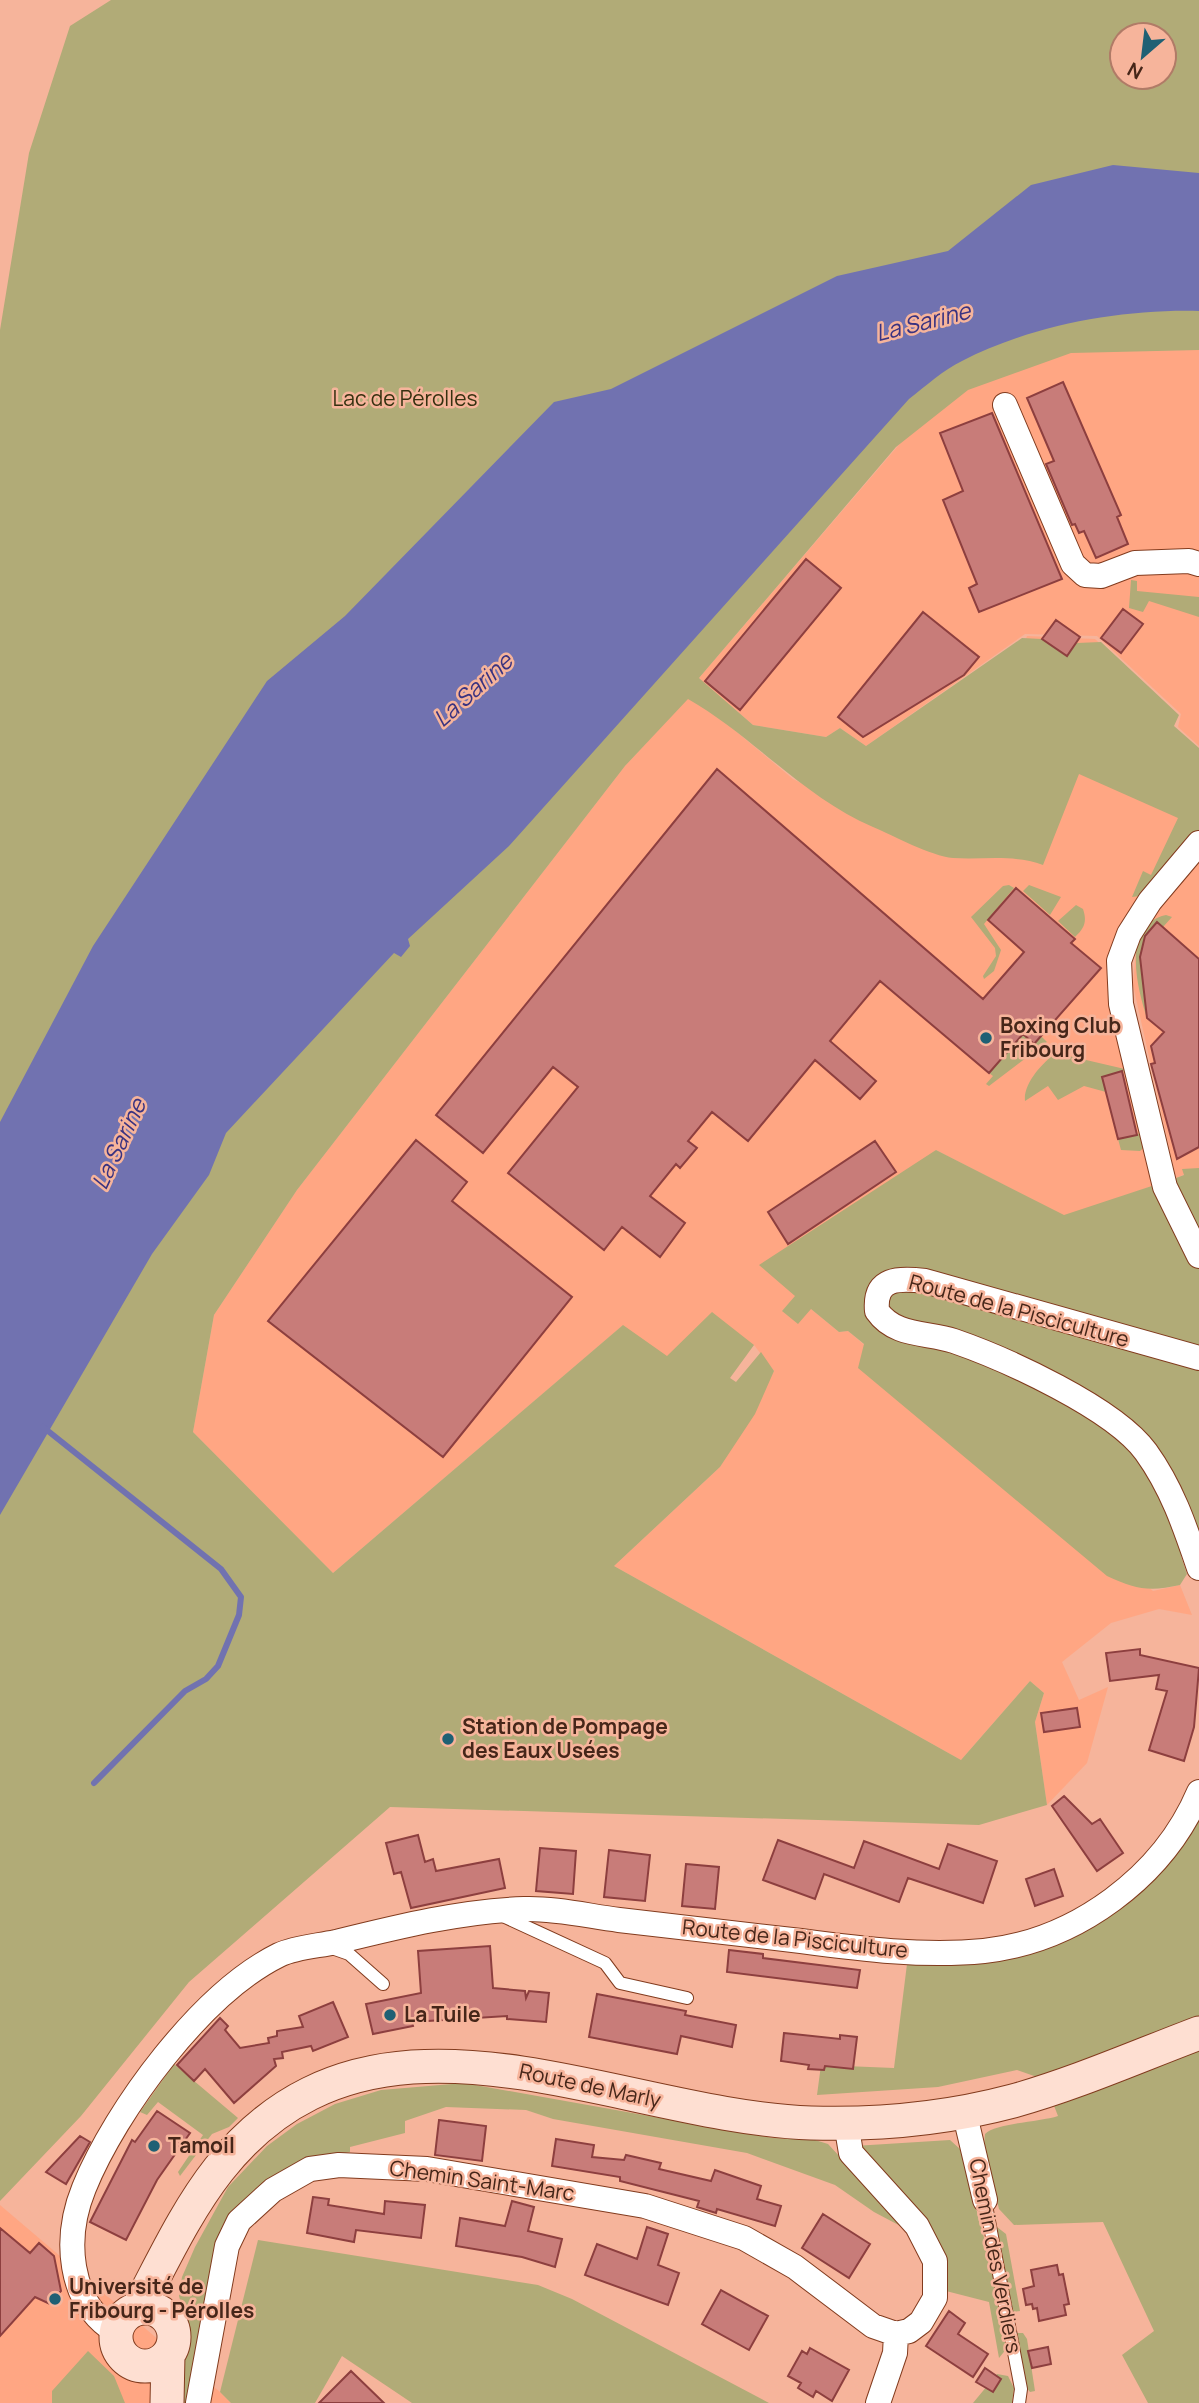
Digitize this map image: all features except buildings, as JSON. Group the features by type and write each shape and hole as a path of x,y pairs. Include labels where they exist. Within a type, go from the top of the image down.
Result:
{"main road":[{"name":"Route de Marly","path":"141,2320 172,2269 189,2217 233,2153 285,2109 339,2082 406,2066 454,2064 501,2067 717,2112 809,2123 846,2123 964,2110 1045,2091 1199,2033"},
{"path":"147,2403 132,2363 118,2347 141,2320 175,2333 168,2356 167,2403"},
{"path":"132,2363 155,2365 168,2356"}],"street":[{"path":"1005,405 1073,564 1085,575 1101,576 1135,563 1189,561 1199,564"},
{"path":"1199,843 1150,901 1129,934 1119,961 1121,1004 1165,1187 1199,1256"},
{"name":"Route de la Pisciculture","path":"1199,1358 925,1281 903,1279 889,1283 879,1290 876,1298 877,1311 894,1327 951,1340 1008,1363 1087,1405 1123,1430 1144,1450 1165,1481 1184,1521 1199,1568"},
{"name":"Route de la Pisciculture","path":"141,2320 96,2317 85,2300 72,2257 72,2228 78,2204 104,2148 155,2068 228,1990 282,1954 404,1926 527,1909 890,1952 986,1951 1050,1934 1097,1911 1114,1899 1135,1883 1174,1836 1199,1792"},
{"name":"Chemin des Verdiers","path":"964,2110 985,2200"},
{"path":"846,2123 850,2153 916,2226 935,2261 937,2280 930,2310 909,2331 896,2334 895,2353 878,2403"},
{"name":"Chemin Saint-Marc","path":"198,2403 228,2246 239,2221 273,2190 310,2169 340,2165 427,2169 645,2206 744,2238 771,2252 873,2326 896,2334"}],"lane":[{"path":"495,1912 606,1963 620,1983 687,1998"},
{"path":"323,1945 349,1954 383,1984"},
{"name":"Chemin des Verdiers","path":"985,2200 1021,2389 1019,2403"}],"shaded area":[{"path":"1199,350 1199,746 1178,727 1181,714 1097,636 1025,634 866,746 840,728 826,737 753,725 699,678 915,426 944,400 1051,351"},
{"path":"1027,636 1095,639 1175,714 1171,726 1199,811 1123,928 1153,1186 1064,1216 936,1150 782,1311 811,1309 839,1332 848,1331 1153,1591 1180,1585 1192,1615 1159,1609 1111,1623 1062,1662 1079,1700 1108,1687 1087,1763 1047,1805 1035,1722 1044,1693 1030,1681 961,1760 614,1566 720,1467 774,1371 754,1345 667,1357 622,1326 333,1573 193,1432 214,1315 297,1190 625,766 688,698 720,718 793,779 950,857"},
{"path":"1199,860 1199,1168 1176,1178 1133,985 1137,938"},
{"name":"Université de Fribourg - Pérolles","path":"0,2205 220,2392 231,2403 0,2403"}],"green space":[{"name":"Lac de Pérolles","path":"111,0 1199,0 1199,350 1071,353 968,390 896,447 699,678 753,725 826,737 840,728 866,746 1022,638 1042,639 1067,656 1077,643 1101,642 1179,715 1174,726 1199,748 1199,830 1140,896 1132,897 1143,871 1151,875 1178,818 1079,774 1043,865 1010,858 953,858 934,854 873,827 824,800 734,730 688,699 625,766 297,1190 214,1315 193,1432 333,1573 623,1325 667,1356 712,1312 754,1345 730,1378 736,1382 761,1352 774,1371 755,1414 720,1467 614,1566 961,1760 1030,1681 1044,1693 1035,1722 1047,1805 979,1825 390,1807 189,1982 81,2116 0,2201 0,330 29,153 70,26"},
{"path":"1131,580 1137,581 1137,591 1199,597 1199,617 1149,601 1143,612 1129,608"},
{"path":"1029,885 1061,897 1050,915 1023,891"},
{"path":"1003,886 1014,888 984,924 1001,950 994,971 984,979 983,976 996,956 995,948 971,917"},
{"path":"1076,905 1083,909 1085,921 1075,937 1058,921"},
{"path":"1166,915 1172,917 1163,927 1157,922 1142,956 1147,1018 1137,975 1138,944 1143,931 1152,921"},
{"path":"1023,1034 1034,1044 1041,1036 1047,1042 989,1086 986,1084 993,1076 989,1073"},
{"path":"1056,1053 1129,1070 1102,1077 1106,1092 1084,1086 1058,1100 1048,1086 1025,1101 1027,1088 1035,1074"},
{"path":"1145,1132 1146,1146 1140,1151 1121,1150 1118,1139"},
{"path":"936,1150 1064,1215 1184,1175 1182,1169 1199,1168 1199,1549 1181,1556 1187,1574 1180,1585 1142,1588 1107,1576 858,1368 864,1344 848,1331 839,1332 811,1309 798,1324 782,1311 795,1296 759,1265"},
{"path":"1199,1819 1199,2403 1148,2403 1122,2355 1154,2331 1103,2222 1014,2225 999,2209 984,2146 985,2134 999,2127 1058,2116 1042,2075 1037,2077 1017,2070 938,2087 817,2095 821,2065 894,2068 907,1964 1024,1956 1053,1947 1132,1901 1165,1865"},
{"path":"174,2064 238,2118 229,2127 212,2134 180,2176 178,2172 203,2135 158,2102 147,2115 140,2112"},
{"path":"464,2083 773,2138 815,2140 828,2144 908,2230 874,2212 835,2185 747,2153 553,2119 526,2110 446,2107 405,2121 405,2133 350,2147 350,2152 306,2162 235,2217 193,2403 183,2403 177,2363 188,2331 179,2296 182,2277 228,2187 267,2146 297,2124 335,2104 381,2090"},
{"path":"950,2140 960,2149 989,2256 1007,2348 999,2358 989,2302 946,2291 854,2146"},
{"path":"997,2227 1006,2234 1020,2311 1013,2312"},
{"path":"258,2240 538,2285 572,2299 769,2403 412,2403 342,2356 315,2403 231,2403 220,2392"},
{"path":"1017,2333 1023,2333 1027,2339 1035,2391 1030,2392 1026,2387"},
{"path":"88,2351 114,2376 125,2403 52,2403 52,2391"},
{"path":"997,2374 1008,2376 1014,2388 1012,2403 973,2403"}],"water":[{"name":"Lac de Pérolles","path":"1113,165 1199,173 1199,311 1108,316 1047,329 989,348 955,365 909,399 509,846 408,939 410,946 401,957 394,953 226,1133 209,1175 152,1254 0,1515 0,1122 93,946 267,681 345,616 554,402 611,389 837,276 948,251 1031,185"}],"waterway":[{"path":"43,1427 221,1569 241,1597 239,1615 218,1666 206,1679 185,1691 94,1783"}],"place":[{"name":"Boxing Club Fribourg","path":"986,1038"},
{"name":"Station de Pompage des Eaux Usées","path":"448,1739"},
{"name":"La Tuile","path":"390,2015"},
{"name":"Tamoil","path":"154,2146"},
{"name":"Université de Fribourg - Pérolles","path":"55,2299"}],"water label":[{"name":"La Sarine","path":"923,322"},
{"name":"La Sarine","path":"473,690"},
{"name":"La Sarine","path":"119,1144"}]}
